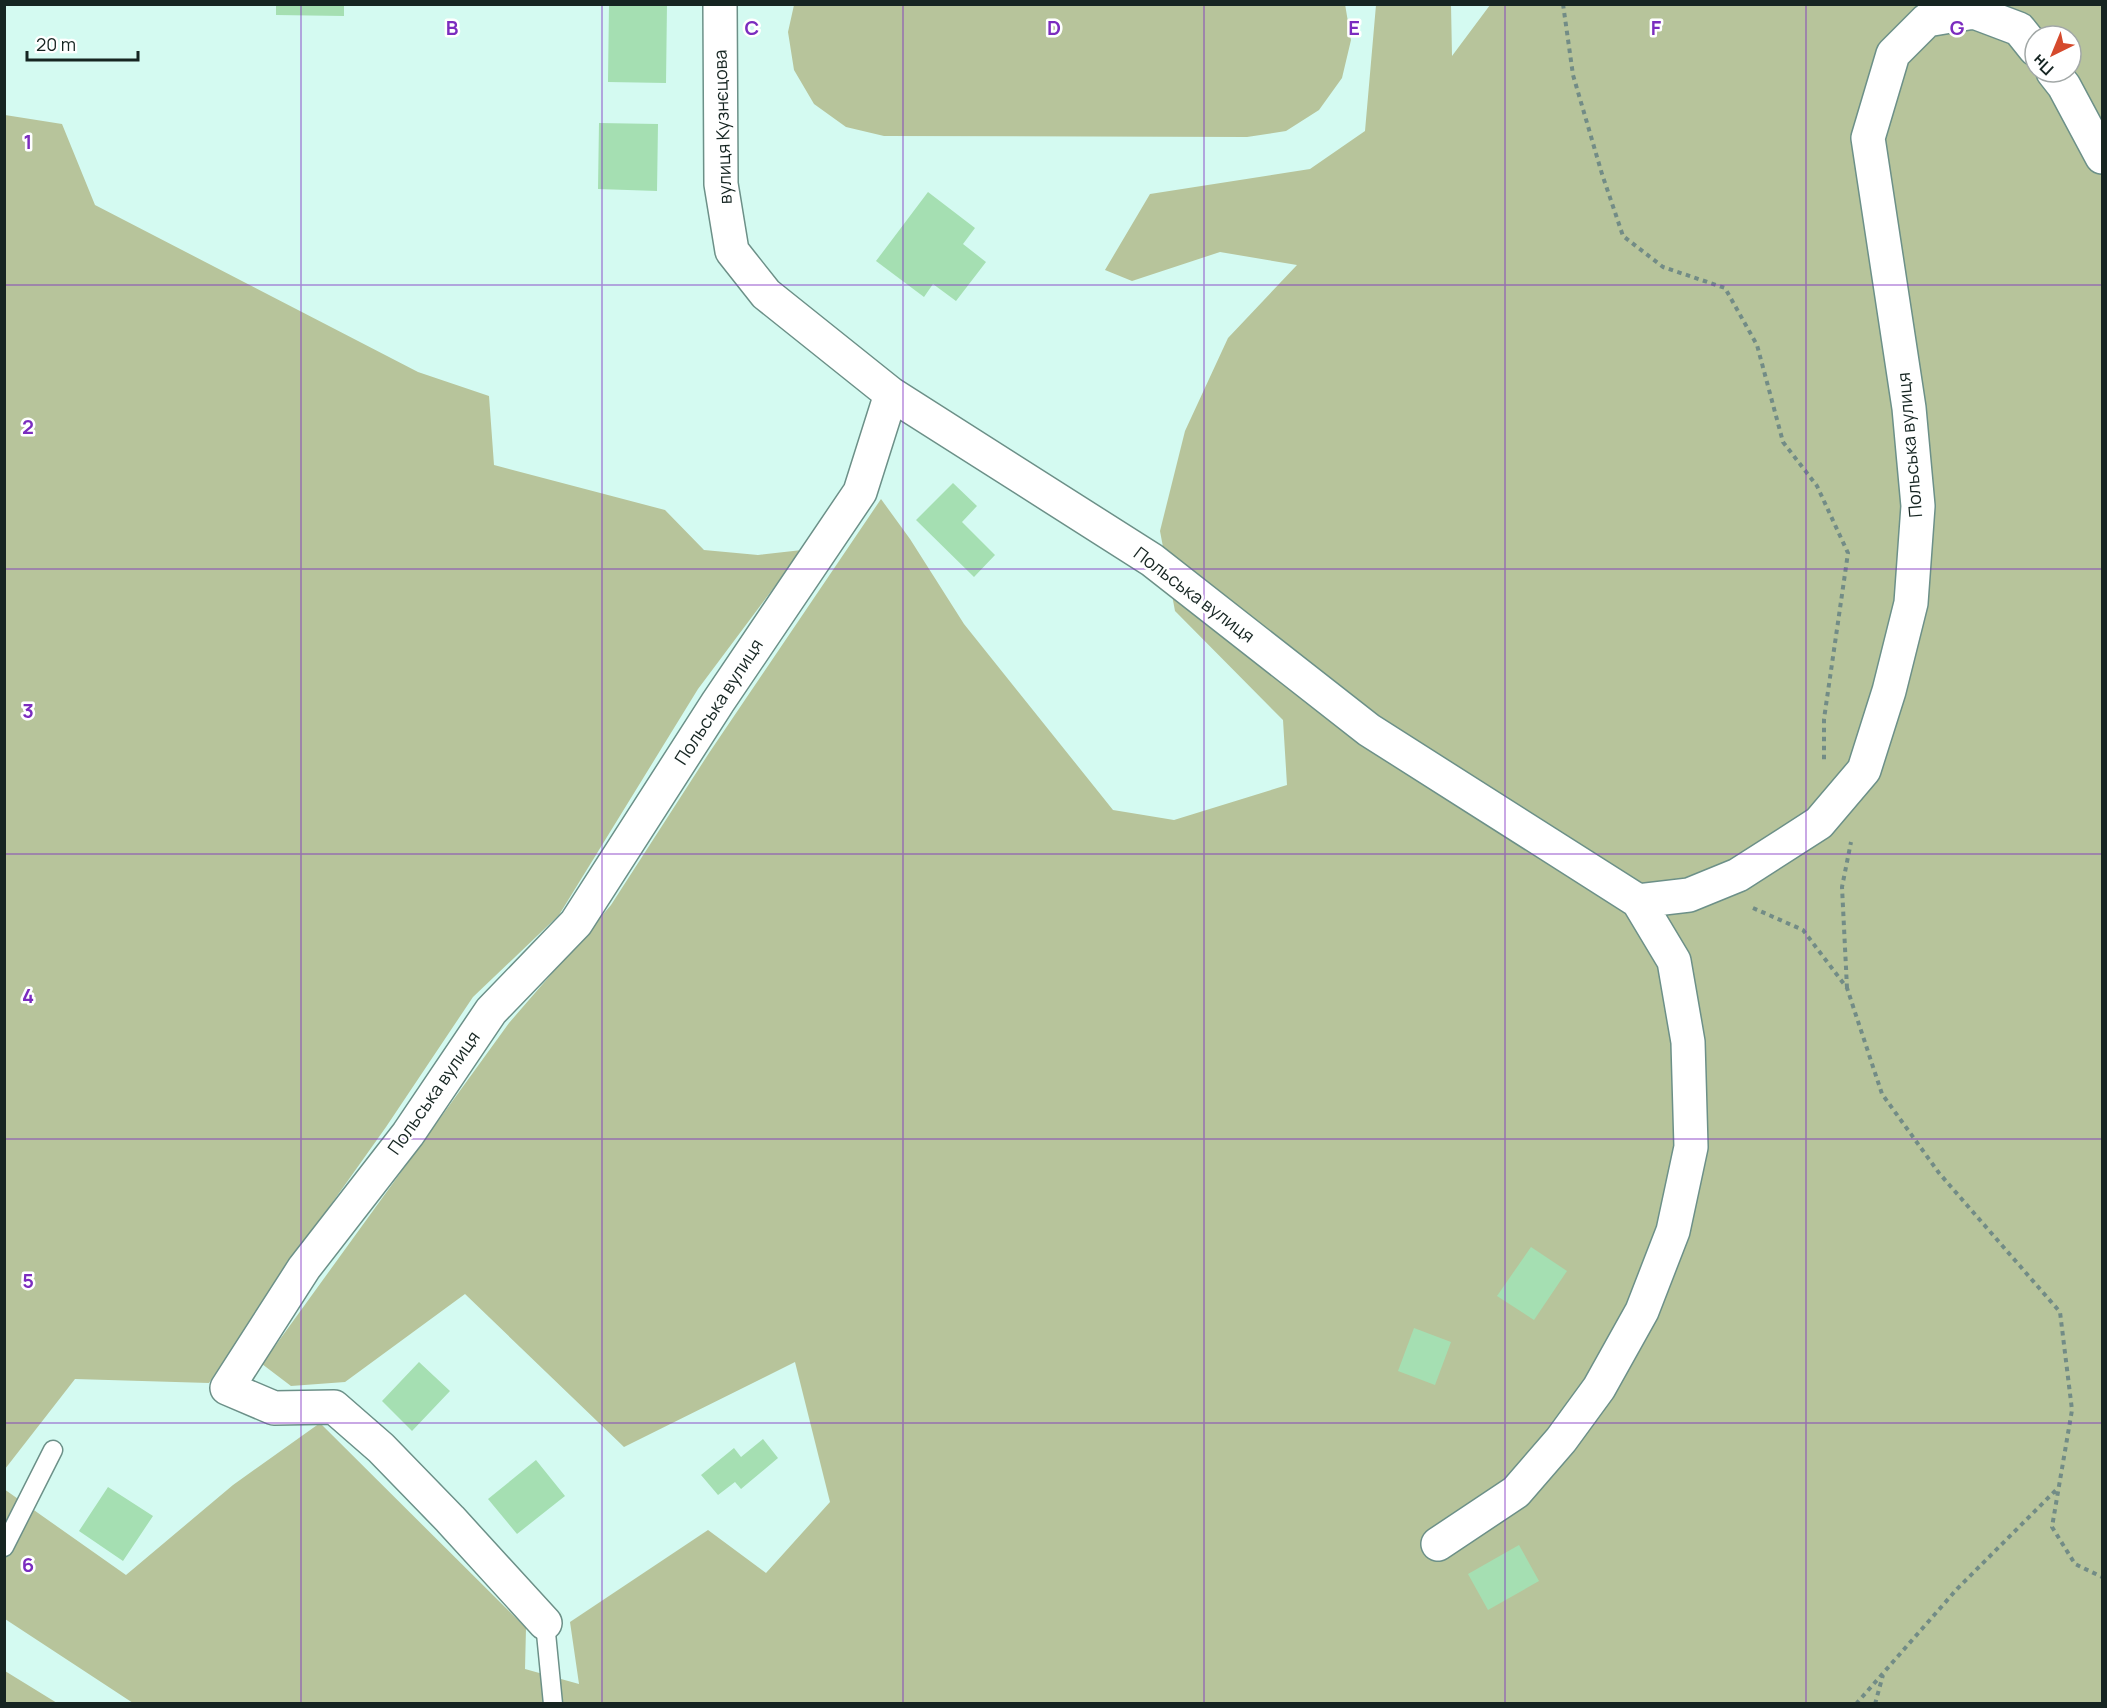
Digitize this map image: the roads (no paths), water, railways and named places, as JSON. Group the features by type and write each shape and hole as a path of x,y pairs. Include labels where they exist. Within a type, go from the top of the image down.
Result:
{"street":[{"name":"вулиця Кузнєцова","path":"720,4 721,184 732,251 766,294 891,393"},
{"name":"Польська вулиця","path":"1638,901 1689,895 1738,875 1819,823 1864,770 1911,603 1918,506 1909,408 1868,138 1893,54 1927,20 1974,12 2019,29 2023,34"},
{"path":"2062,84 2103,157"},
{"name":"Польська вулиця","path":"545,1623 381,1448 334,1407 274,1408 227,1388 304,1268 408,1134 491,1011 576,922 718,702 860,492 891,393 1152,560 1369,730 1638,901 1674,961 1688,1042 1691,1147 1673,1231 1642,1311 1599,1388 1562,1440 1516,1492 1438,1544"}],"lane":[{"path":"4,1547 53,1450"},
{"path":"545,1623 553,1704"}]}
